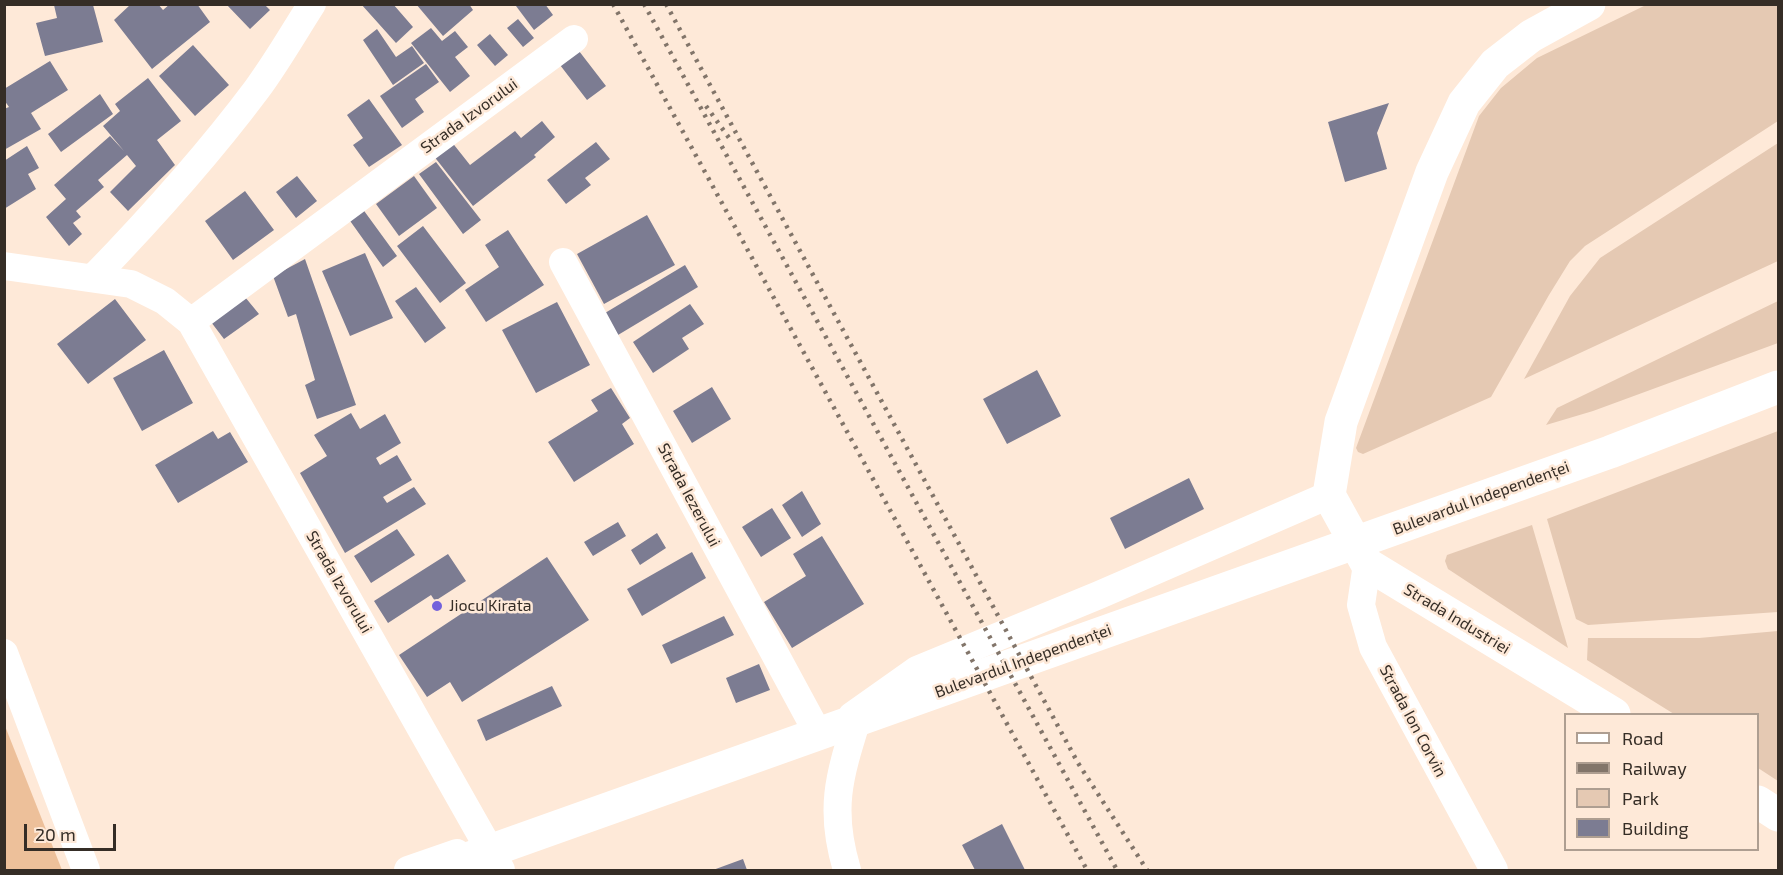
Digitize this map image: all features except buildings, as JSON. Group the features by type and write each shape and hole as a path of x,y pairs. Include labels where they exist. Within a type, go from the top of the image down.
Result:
{"main road":[{"path":"1329,495 1333,457 1345,411 1432,172 1464,103 1495,64 1531,36 1588,4"},
{"name":"Bulevardul Independenței","path":"436,870 1610,452 1779,387"},
{"name":"Strada Industriei","path":"1329,495 1367,564 1612,713"},
{"path":"1759,803 1779,815"}],"street":[{"path":"93,278 143,227 205,155 258,87 312,4"},
{"name":"Strada Izvorului","path":"191,322 574,39"},
{"name":"Strada Iezerului","path":"563,262 815,728"},
{"name":"Strada Izvorului","path":"4,266 131,284 165,301 191,322 501,870"},
{"path":"408,870 859,713 889,687 917,670 1100,595 1329,495"},
{"name":"Strada Ion Corvin","path":"1367,564 1361,605 1373,647 1494,870"},
{"path":"4,653 86,870"},
{"path":"848,870 836,822 836,797 859,713"}],"green space":[{"path":"1646,5 1778,5 1778,121 1585,246 1570,261 1491,397 1363,454 1358,452 1356,448 1479,116 1501,88 1537,58"},
{"path":"1778,143 1778,261 1524,379 1570,296 1600,258"},
{"path":"1778,301 1778,343 1593,411 1546,425 1557,408"},
{"path":"1778,431 1778,612 1588,625 1576,619 1547,519"},
{"path":"1532,525 1568,648 1448,569 1445,561 1447,555"},
{"path":"1778,631 1778,781 1759,769 1759,713 1672,713 1587,660 1588,638 1699,638"}],"shaded area":[{"path":"5,726 62,870 5,870"}],"railway":[{"path":"613,4 1087,870"},
{"path":"644,4 1117,870"},
{"path":"666,4 1078,763 1147,870"},
{"path":"706,106 732,142"}],"place":[{"name":"Jiocu Kirata","path":"437,606"}]}
